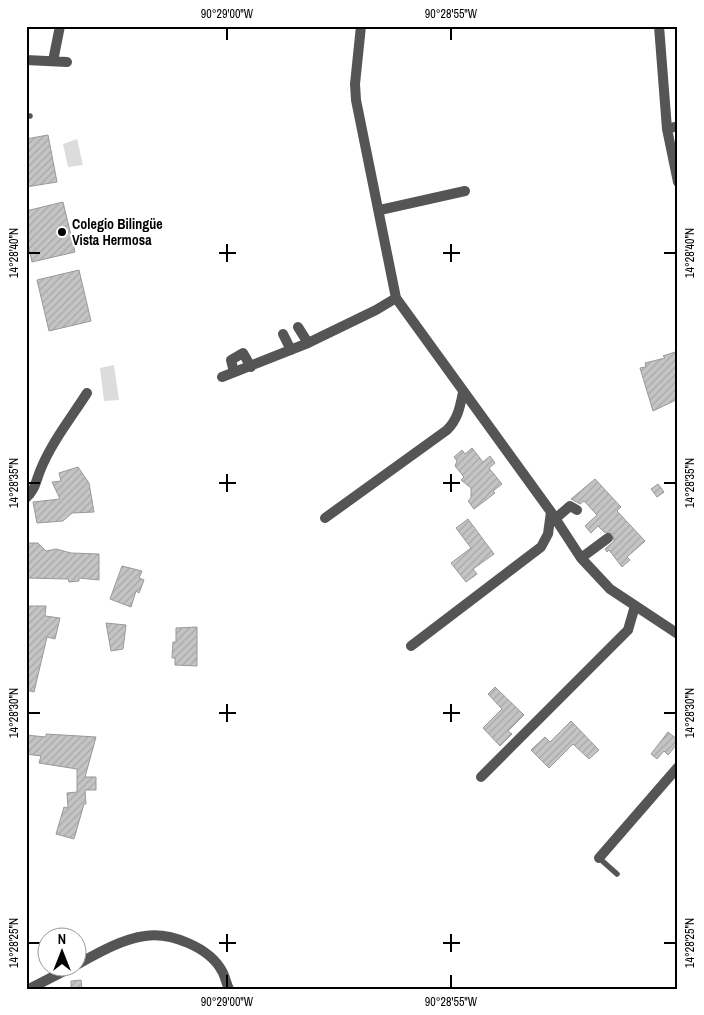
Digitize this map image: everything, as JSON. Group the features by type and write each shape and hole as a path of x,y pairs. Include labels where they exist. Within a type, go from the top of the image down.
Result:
{"street":[{"path":"53,61 60,26"},
{"path":"361,26 355,84 356,100 380,210 396,298 553,516 581,558 610,589 678,634"},
{"path":"659,26 667,129 678,182"},
{"path":"26,60 67,62"},
{"path":"667,129 678,126"},
{"path":"380,210 414,196 464,191"},
{"path":"222,377 308,343 376,310 396,298"},
{"path":"298,327 308,343"},
{"path":"284,334 291,350"},
{"path":"234,372 230,360 243,353 251,367"},
{"path":"325,518 447,430 454,423 458,414 463,392"},
{"path":"26,498 33,490 40,471 87,393"},
{"path":"411,646 541,547 548,534 553,516 570,506 577,510"},
{"path":"581,558 608,538"},
{"path":"481,777 628,630 635,606"},
{"path":"599,858 678,767"},
{"path":"88,958 103,950 144,936 163,935 208,955 222,970 228,989"},
{"path":"29,989 50,978"}],"lane":[{"path":"599,858 617,874"}],"shaded area":[{"path":"77,139 83,165 68,167 63,144"},
{"path":"114,365 119,400 104,401 100,368"}],"building":[{"path":"48,135 57,182 26,187 26,139"},
{"path":"63,202 75,252 32,262 26,236 26,211"},
{"path":"79,270 91,321 49,331 37,280"},
{"path":"678,351 678,399 653,411 640,368 646,367 645,363 665,358 663,356"},
{"path":"472,448 483,462 490,456 495,463 489,468 502,484 493,491 495,493 474,509 468,501 471,498 471,488 461,480 464,477 455,466 457,461 454,457 462,450 465,454"},
{"path":"78,467 89,483 94,512 72,513 63,521 37,523 33,502 60,499 52,482 61,481 59,473"},
{"path":"595,479 621,507 617,511 645,541 627,557 630,560 622,567 609,550 607,552 605,549 614,541 613,534 604,532 598,526 591,533 585,526 597,515 584,501 580,504 571,499"},
{"path":"658,484 664,492 657,497 651,489"},
{"path":"468,519 494,554 473,569 477,574 466,582 451,563 471,548 456,528"},
{"path":"26,543 38,543 46,551 56,549 71,553 99,554 99,580 79,578 79,581 69,582 68,579 26,578"},
{"path":"122,566 142,571 139,578 144,580 139,593 136,591 131,607 110,599"},
{"path":"26,606 46,606 45,616 60,618 55,639 47,637 34,692 26,690"},
{"path":"106,623 126,625 123,649 111,651"},
{"path":"197,627 197,666 175,665 175,658 172,658 173,642 176,642 176,628"},
{"path":"495,687 524,715 508,731 512,734 500,746 483,728 502,709 488,694"},
{"path":"571,721 599,750 589,759 573,744 549,768 531,750 545,737 550,742"},
{"path":"668,732 678,740 678,743 668,755 664,751 657,759 651,754"},
{"path":"46,734 96,737 85,777 96,777 96,790 85,790 86,804 84,804 74,839 56,834 64,807 68,808 67,793 77,792 77,769 39,763 41,756 26,754 26,735 46,737"},
{"path":"81,980 82,989 71,989 71,981"}],"place":[{"name":"Colegio Bilingüe Vista Hermosa","path":"62,232"}]}
